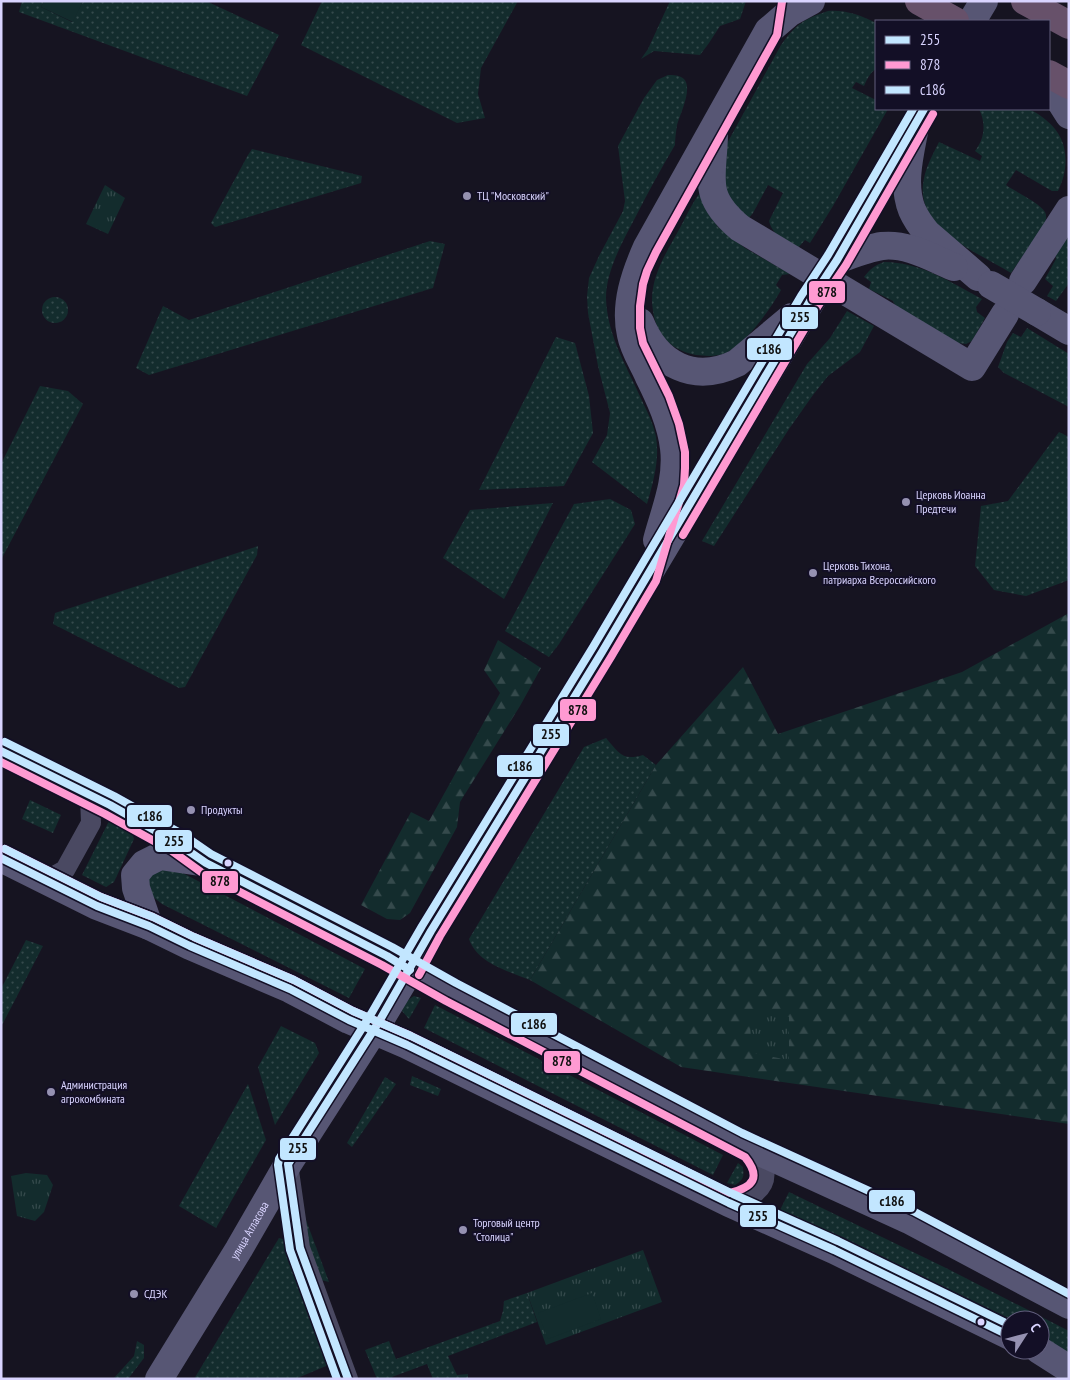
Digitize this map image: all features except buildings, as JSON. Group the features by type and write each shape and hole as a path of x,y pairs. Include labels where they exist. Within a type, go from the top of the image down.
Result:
{"highway":[{"path":"920,2 953,20"},
{"path":"1032,5 1069,25"},
{"path":"1050,75 1069,85"}],"main road":[{"path":"768,31 772,1"},
{"path":"646,578 674,482 675,459 668,420 649,376 636,352 630,334 630,300 635,276 647,247 768,31 789,13 811,1"},
{"path":"914,1 920,2"},
{"path":"973,20 984,1"},
{"path":"1032,5 1069,17"},
{"path":"1050,87 1069,115"},
{"path":"920,116 907,183 912,210 926,233 984,281"},
{"name":"улица Атласова","path":"159,1379 239,1249 288,1164 374,1030 436,922 602,652 920,116"},
{"path":"715,126 712,190 714,197 725,214 740,228 972,367 1005,314"},
{"path":"1024,281 1069,210"},
{"path":"836,260 876,247 900,247 920,253 984,281 1069,331"},
{"path":"630,300 648,340 661,356 674,365 702,371 719,370 737,363 813,297"},
{"path":"1,751 110,805 177,843 206,863 378,951 410,970 752,1149 909,1220 1069,1305"},
{"path":"149,926 136,888 135,875 144,864 160,856 206,863"},
{"path":"1,858 97,906 149,926 190,946 290,989 349,1020 374,1030 729,1203 834,1250 1000,1331"},
{"path":"1050,1357 1069,1369"}],"street":[{"path":"45,881 65,870 91,823 90,796"},
{"path":"729,1203 740,1202 753,1195 764,1179 764,1168 752,1149"},
{"path":"288,1164 300,1248 348,1379"}],"green space":[{"path":"22,1 44,1 41,7 72,22 83,1 206,1 279,35 247,96 19,12"},
{"path":"44,1 83,1 73,22 41,7"},
{"path":"322,1 518,1 481,68 478,94 485,118 457,123 301,45"},
{"path":"670,1 746,1 740,19 720,26 700,55 654,51 641,59 648,49"},
{"path":"828,11 841,11 875,23 875,70 864,86 856,82 852,88 875,100 875,110 887,110 810,243 805,240 797,249 773,231 769,221 783,193 768,185 748,219 742,216 728,196 724,185 725,147 781,45 796,27"},
{"path":"668,75 684,79 687,89 687,95 677,125 675,145 616,255 609,277 606,298 610,326 615,340 656,437 654,479 647,504 592,462 607,435 610,413 598,366 588,313 587,296 589,278 623,211 625,201 618,146 644,98 657,80"},
{"path":"979,110 1030,110 1054,127 1063,144 1065,153 1066,163 1058,191 1052,191 1016,170 1006,185 1038,205 1045,212 1046,216 1045,224 1011,273 953,238 930,215 924,201 923,185 925,174 939,142 980,161 982,156 975,151 983,136 983,120"},
{"path":"252,149 362,176 361,183 215,227 211,223"},
{"path":"105,185 125,198 108,234 86,224"},
{"path":"700,193 718,227 745,248 790,274 782,275 776,285 781,290 771,307 749,334 734,348 726,353 714,356 696,355 669,343 658,329 652,300 655,280 666,253"},
{"path":"1069,238 1069,283 1056,301 1047,296 1053,286 1045,279 1056,259 1055,255 1065,240"},
{"path":"430,241 445,244 433,288 149,375 136,368 163,306 189,320"},
{"path":"884,262 910,265 923,269 982,299 976,307 977,312 985,318 972,341 966,344 958,343 897,309 893,301 869,289 871,282 864,277 878,264"},
{"path":"55,297 64,301 68,310 64,319 55,323 46,319 42,310 46,301"},
{"path":"847,311 874,326 860,352 828,376 813,395 714,546 702,541 807,364 830,338"},
{"path":"1027,328 1069,354 1069,407 1004,373 998,367 1007,342 1013,333 1021,337"},
{"path":"556,337 575,343 589,396 593,433 564,486 479,490"},
{"path":"40,386 68,391 83,404 1,560 1,464"},
{"path":"1059,432 1069,437 1069,580 1026,596 994,590 975,566 981,506 1008,501"},
{"path":"610,499 631,510 635,524 549,657 505,631 574,504"},
{"path":"553,503 504,599 443,558 470,510"},
{"path":"258,546 257,555 185,687 179,688 53,624 55,613"},
{"path":"1069,613 1069,1124 681,1067 530,980 656,765 743,667 778,734 962,672"},
{"path":"498,640 541,668 520,706 460,802 457,827 410,913 400,920 387,919 361,905 411,812 429,821 500,693 484,670"},
{"path":"606,738 614,748 625,756 636,757 643,755 656,765 530,980 486,960 473,947 469,939 584,747"},
{"path":"30,800 61,815 53,833 22,819"},
{"path":"111,817 130,826 134,839 114,882 106,887 82,875"},
{"path":"164,867 179,871 365,969 349,998 162,904 148,893 148,883 150,876 155,871"},
{"path":"26,940 43,946 1,1027 1,989"},
{"path":"414,996 421,998 409,1019 402,1011 406,1002"},
{"path":"435,1005 723,1155 713,1175 424,1028"},
{"path":"749,1009 789,1017 789,1060 752,1053"},
{"path":"281,1026 315,1043 319,1053 275,1125 258,1067"},
{"path":"412,1076 441,1089 438,1096 410,1085"},
{"path":"385,1077 396,1084 352,1147 347,1143"},
{"path":"248,1084 266,1140 216,1228 179,1206"},
{"path":"738,1163 743,1167 743,1178 735,1185 727,1183"},
{"path":"26,1173 47,1175 53,1185 44,1212 35,1221 17,1216 11,1176"},
{"path":"789,1192 1028,1310 1000,1310 1000,1319 780,1210"},
{"path":"303,1212 329,1282 321,1280 307,1251"},
{"path":"279,1238 287,1240 331,1364 295,1379 194,1379"},
{"path":"643,1250 662,1302 546,1345 527,1293"},
{"path":"527,1293 537,1322 448,1356 457,1375 468,1374 468,1379 433,1379 427,1364 392,1377 393,1379 377,1379 365,1350 389,1341 396,1359 500,1321 504,1301"},
{"path":"592,1293 601,1319 548,1339 538,1313"},
{"path":"1050,1321 1069,1331 1069,1356 1050,1345"},
{"path":"137,1341 144,1345 144,1358 128,1379 113,1379 134,1356"}],"transit line":[{"name":"878","path":"419,975 440,936 656,581 684,485 685,452 679,424 669,396 643,343 640,328 643,284 656,252 777,35 782,2"},
{"name":"с186","path":"337,1379 290,1250 278,1165 279,1159 371,1014 422,926 593,647 801,296 828,255 912,110"},
{"name":"255","path":"348,1379 300,1248 288,1164 380,1020 431,931 602,652 810,301 837,260 923,110"},
{"name":"878","path":"683,535 818,306 846,265 933,114"},
{"name":"с186","path":"5,742 114,796 182,834 211,854 392,947 456,983 742,1133 913,1211 1069,1294"},
{"name":"255","path":"1,751 110,805 177,843 206,863 387,956 410,970"},
{"name":"878","path":"1,762 105,814 172,851 201,872 382,965 446,1001 745,1157 753,1170 754,1176 750,1184 745,1188 730,1193 411,1036 353,1011 294,980 194,937 153,917 101,897 5,849"},
{"name":"с186","path":"5,849 101,897 153,917 194,937 294,980 353,1011 411,1036 733,1194 838,1241 1000,1320"},
{"name":"255","path":"1,858 97,906 149,926 190,946 290,989 349,1020 407,1045 729,1203 834,1250 1000,1331"}],"place":[{"name":"ТЦ \"Московский\"","path":"467,196"},
{"name":"Церковь Иоанна Предтечи","path":"906,502"},
{"name":"Церковь Тихона, патриарха Всероссийского","path":"813,573"},
{"name":"Продукты","path":"191,810"},
{"name":"Администрация агрокомбината","path":"51,1092"},
{"name":"Торговый центр \"Столица\"","path":"463,1230"},
{"name":"СДЭК","path":"134,1294"}]}
